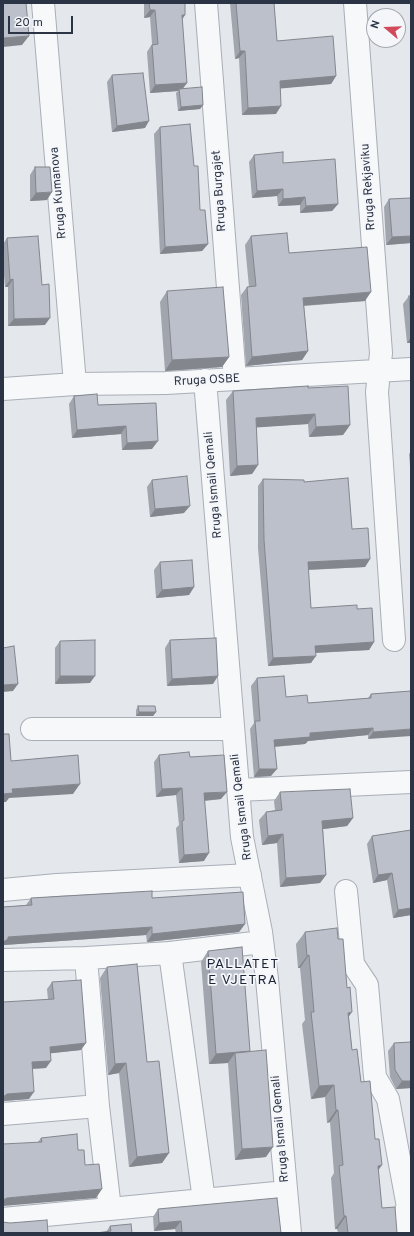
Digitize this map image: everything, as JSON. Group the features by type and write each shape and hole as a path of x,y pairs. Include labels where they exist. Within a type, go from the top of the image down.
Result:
{"street":[{"name":"Rruga Kumanova","path":"43,3 74,384"},
{"name":"Rruga Burgajet","path":"206,3 235,379"},
{"name":"Rruga Rekjaviku","path":"355,3 381,352 377,392 394,640"},
{"name":"Rruga OSBE","path":"3,389 74,384 166,383 411,369"},
{"name":"Rruga Ismail Qemali","path":"205,380 242,837 262,942 290,1233"},
{"path":"32,729 233,729"},
{"path":"238,790 411,782"},
{"path":"3,890 57,885 250,875"},
{"path":"346,890 354,964 367,985 375,1077 388,1099 409,1206 403,1217 399,1233"},
{"path":"3,960 86,958 170,953 262,942"},
{"path":"170,953 204,1200"},
{"path":"86,958 98,1106 109,1209"},
{"path":"3,1114 98,1106"},
{"path":"3,1219 286,1192"}],"building":[{"path":"3,3 26,3 29,36 3,38"},
{"path":"149,3 185,3 185,15 182,15 187,83 155,85 152,45 158,44 155,10 150,10"},
{"path":"236,3 274,3 277,41 333,36 336,76 280,81 281,106 248,108 245,51 240,51"},
{"path":"143,73 149,121 117,126 112,75"},
{"path":"202,87 203,105 181,107 179,89"},
{"path":"190,124 194,166 198,166 200,210 205,210 208,244 165,247 160,127"},
{"path":"283,152 283,163 335,159 338,204 306,206 305,197 283,199 283,189 257,191 254,155"},
{"path":"35,167 50,167 52,192 36,193"},
{"path":"411,198 411,236 392,237 389,199"},
{"path":"287,233 289,253 367,247 371,292 303,298 308,351 252,357 247,287 256,286 251,236"},
{"path":"38,236 42,285 49,284 50,318 14,319 13,279 10,280 7,238"},
{"path":"223,287 229,357 172,360 167,291"},
{"path":"409,296 411,296 411,324"},
{"path":"308,386 308,388 348,386 350,425 316,427 315,414 256,418 258,465 237,466 233,391"},
{"path":"97,394 98,405 156,403 158,441 127,443 126,426 77,430 74,396"},
{"path":"187,476 190,506 155,509 152,480"},
{"path":"348,478 352,529 368,528 370,559 308,562 311,608 357,605 357,609 372,608 374,642 315,646 316,656 273,658 264,540 263,479 304,480 304,482"},
{"path":"192,560 194,587 162,590 160,562"},
{"path":"216,638 218,676 172,679 170,640"},
{"path":"95,640 95,676 60,676 60,641"},
{"path":"14,646 18,684 3,685 3,648"},
{"path":"284,676 286,697 307,695 308,703 371,698 371,694 411,691 411,729 373,732 373,728 310,733 310,737 274,740 277,769 259,769 255,721 260,721 257,678"},
{"path":"138,706 155,706 156,712 139,712"},
{"path":"3,734 9,734 11,761 78,755 80,784 12,789 13,793 3,794"},
{"path":"189,752 190,757 224,755 227,792 204,793 209,853 184,855 182,788 162,789 159,755"},
{"path":"350,789 353,818 322,821 326,875 286,878 283,834 268,836 266,812 282,810 280,792"},
{"path":"411,830 411,908 398,910 392,873 378,875 372,836"},
{"path":"152,891 152,898 243,892 245,924 152,934 152,927 8,937 8,939 3,942 3,907 32,905 31,898"},
{"path":"337,928 338,939 343,939 347,988 350,987 352,1012 348,1013 352,1050 357,1049 361,1082 370,1081 375,1139 379,1139 382,1165 378,1166 382,1208 395,1207 397,1233 348,1233 346,1216 344,1216 339,1166 343,1165 338,1110 336,1110 334,1085 319,1086 311,1012 314,1012 309,955 307,956 305,932"},
{"path":"242,947 250,1051 216,1054 208,951"},
{"path":"137,964 147,1062 159,1061 169,1153 137,1157 126,1063 115,1064 107,967"},
{"path":"81,980 86,1043 50,1047 51,1061 32,1062 34,1092 7,1094 3,1097 3,1002 54,999 52,982"},
{"path":"411,1042 411,1081 402,1081 395,1070 394,1043"},
{"path":"266,1050 273,1147 242,1149 235,1053"},
{"path":"77,1134 78,1150 84,1150 85,1165 99,1164 102,1189 7,1198 3,1200 3,1144 42,1142 41,1138"},
{"path":"277,1198 281,1233 182,1233 181,1221 159,1223 158,1209"},
{"path":"47,1220 48,1233 3,1233 3,1222 10,1223"},
{"path":"131,1224 132,1233 96,1233 111,1231 110,1226"}],"district":[{"name":"PALLATET E VJETRA","path":"243,974"}]}
